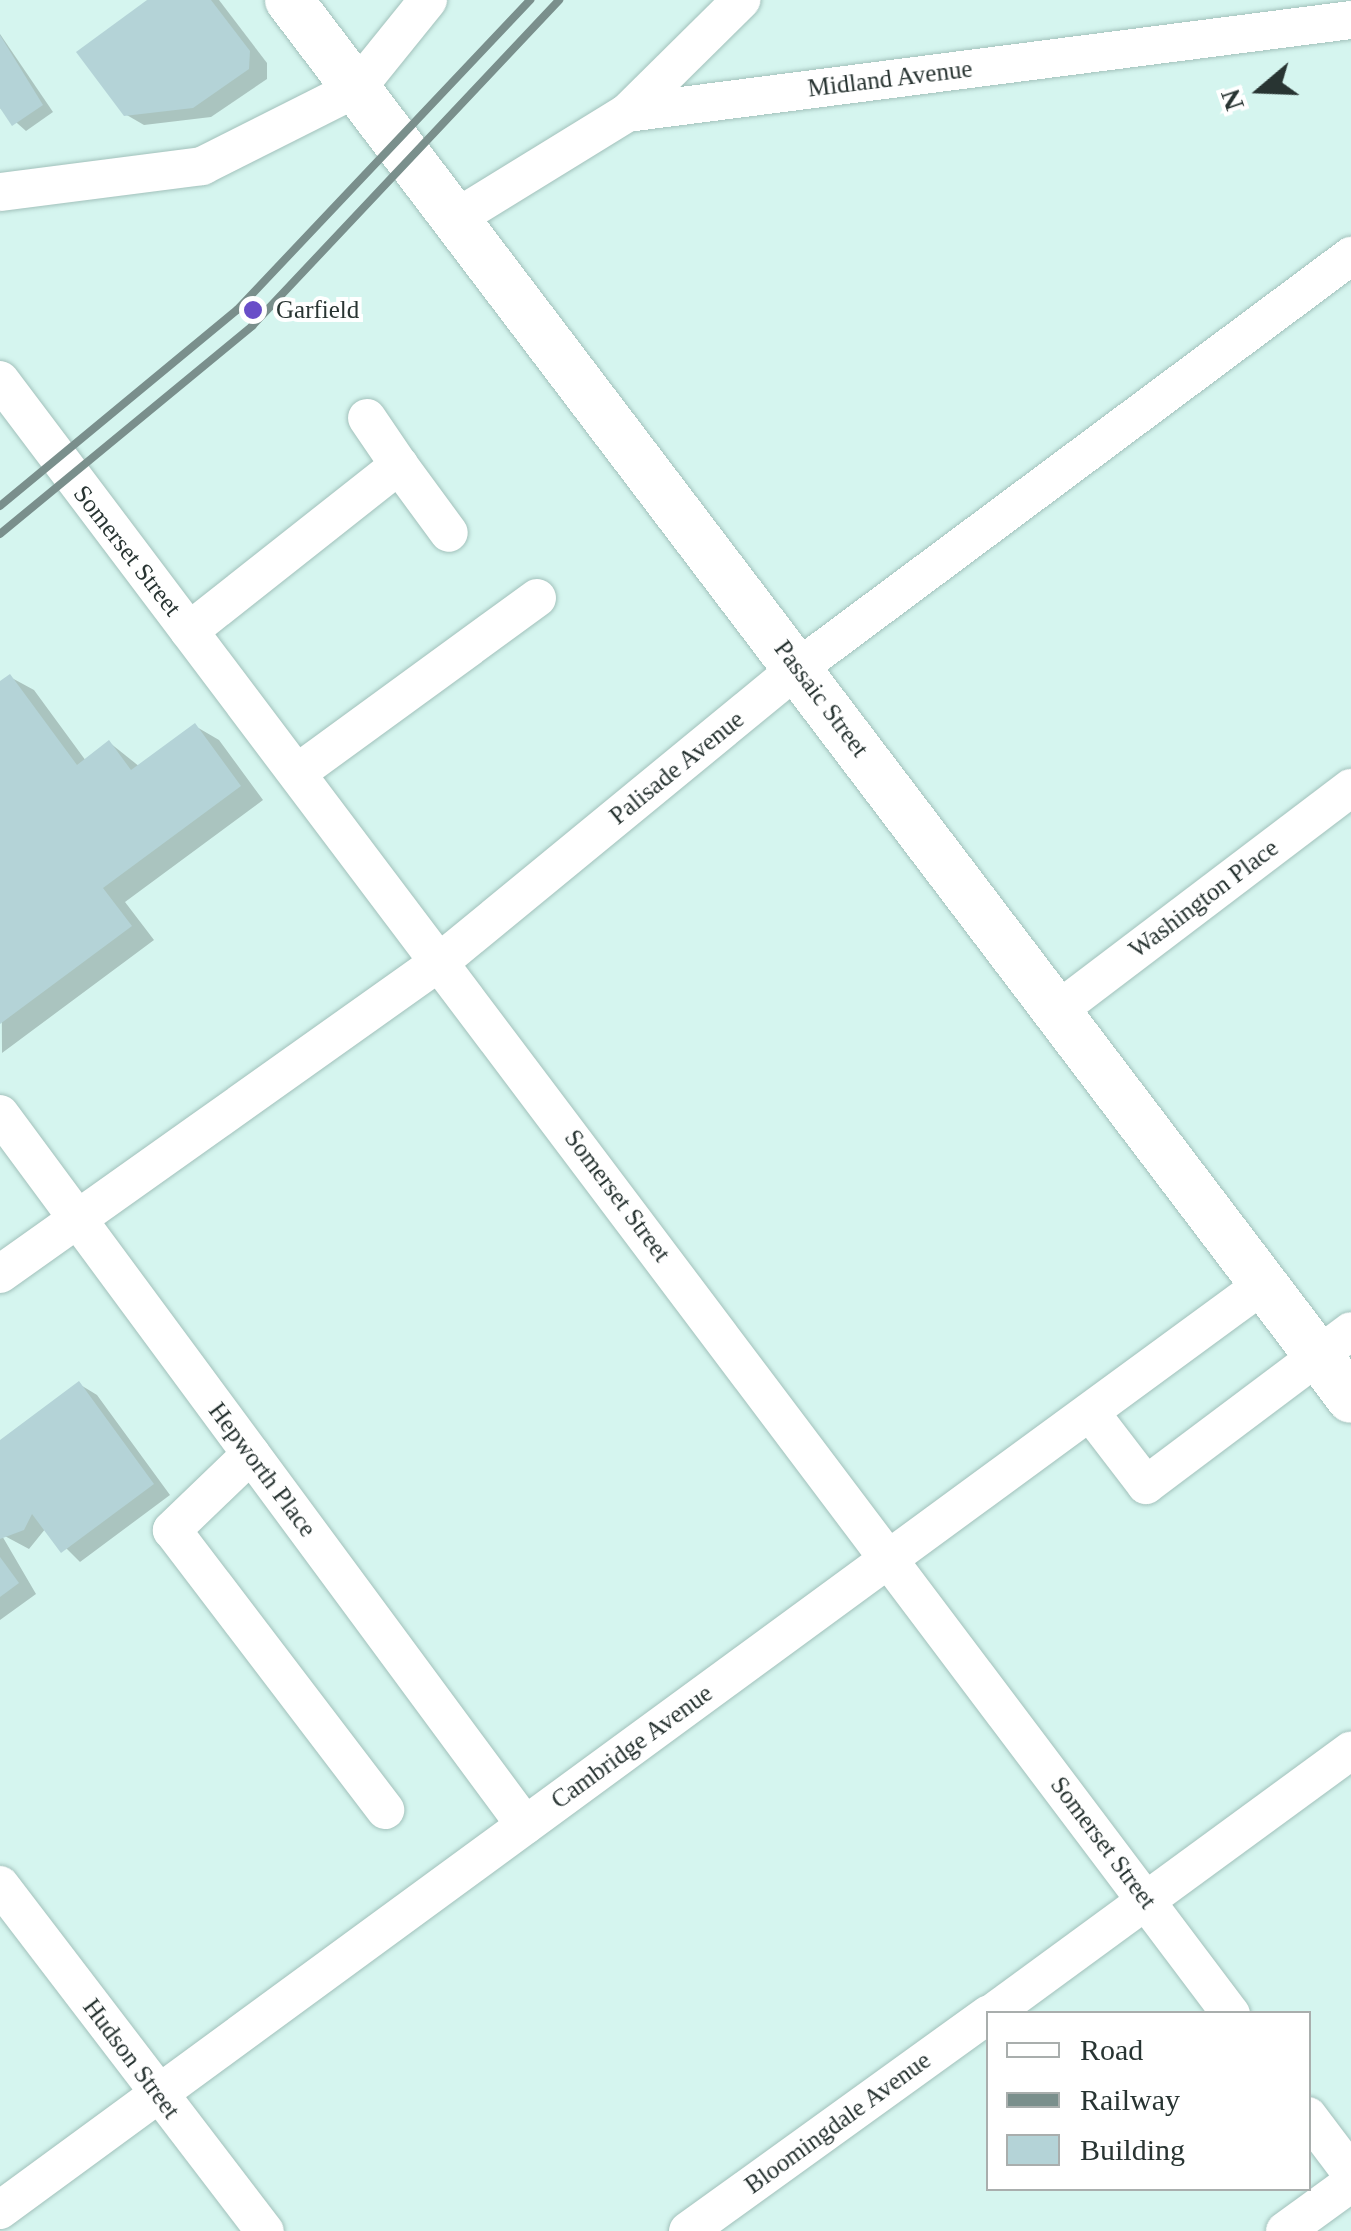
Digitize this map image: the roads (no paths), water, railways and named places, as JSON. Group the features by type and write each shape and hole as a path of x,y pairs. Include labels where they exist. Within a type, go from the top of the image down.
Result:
{"main road":[{"name":"Passaic Street","path":"289,0 1264,1284 1335,1344 1351,1399"}],"street":[{"path":"0,192 202,166 358,88 428,0"},
{"path":"626,113 741,0"},
{"name":"Midland Avenue","path":"456,218 626,113 1351,20"},
{"name":"Palisade Avenue","path":"0,1274 440,960 798,668 1351,256"},
{"name":"Somerset Street","path":"0,380 1229,2011"},
{"path":"367,418 449,533"},
{"path":"189,631 399,465"},
{"path":"297,773 538,598"},
{"name":"Washington Place","path":"1057,1011 1351,788"},
{"name":"Hepworth Place","path":"0,1114 74,1220 525,1825"},
{"name":"Cambridge Avenue","path":"0,2210 1264,1284"},
{"path":"1090,1412 1146,1485 1335,1344"},
{"path":"251,1454 172,1530 385,1810"},
{"name":"Bloomingdale Avenue","path":"993,2011 1351,1751"},
{"name":"Hudson Street","path":"0,1884 265,2231"},
{"name":"Bloomingdale Avenue","path":"688,2231 986,2016"},
{"path":"1311,2120 1351,2172"},
{"path":"1286,2231 1351,2183"}],"railway":[{"path":"0,506 237,310 530,0"},
{"path":"0,534 252,326 559,0"}],"place":[{"name":"Garfield","path":"253,310"}]}
